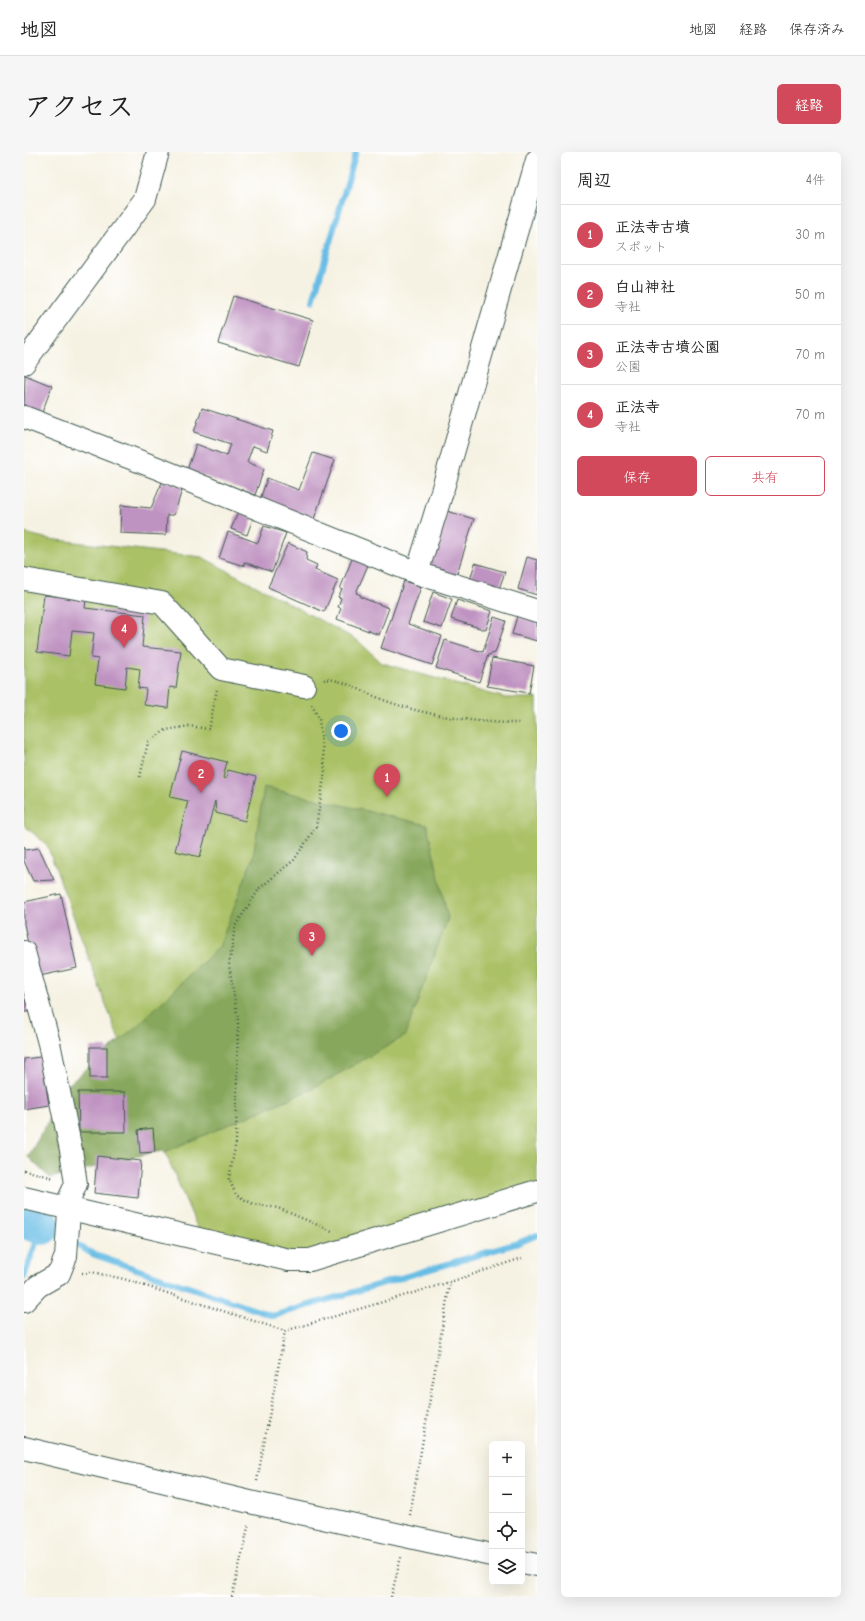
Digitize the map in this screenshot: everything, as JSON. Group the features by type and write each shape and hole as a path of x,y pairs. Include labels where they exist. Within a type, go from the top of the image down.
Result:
{"street":[{"path":"24,363 145,199 158,152"},
{"path":"417,573 441,496 537,160"},
{"path":"24,417 157,468 417,573 537,611"},
{"path":"24,579 162,603 221,669 304,686"},
{"path":"24,952 51,1051 71,1150 76,1184 70,1197 70,1217 62,1265 38,1286 24,1301"},
{"path":"33,1199 70,1217 289,1260 310,1260 537,1191"},
{"path":"24,1448 254,1502 489,1554"},
{"path":"525,1563 537,1565"}],"path":[{"path":"140,777 148,742 166,730 189,726 209,728 221,669"},
{"path":"364,1244 278,1208 253,1204 236,1195 229,1179 236,1142 238,1020 229,965 235,926 260,888 294,860 316,827 325,771 319,719 304,686 327,679 346,684 381,699 418,711 497,723 519,723"},
{"path":"24,1170 37,1172 76,1184"},
{"path":"62,1265 124,1279 285,1331 450,1282 522,1258"},
{"path":"391,1597 406,1536 450,1282"},
{"path":"232,1597 254,1502 285,1331"}],"green space":[{"path":"24,533 49,539 202,557 357,640 382,663 505,698 537,698 537,1191 310,1260 203,1241 129,1067 47,845 24,825"},
{"path":"264,787 427,825 448,918 405,1036 312,1089 167,1151 155,1152 50,1178 28,1157 69,1084 138,1025 219,947 253,857"}],"building":[{"path":"233,296 313,320 299,367 218,343"},
{"path":"25,375 52,386 41,415 24,408"},
{"path":"202,408 273,431 267,451 253,446 247,462 264,469 255,495 187,470 196,444 227,456 231,444 194,432"},
{"path":"313,453 335,460 314,519 260,500 267,478 299,490"},
{"path":"163,480 183,487 174,515 167,515 166,535 120,533 121,505 151,508"},
{"path":"447,511 474,519 456,577 429,569"},
{"path":"238,512 253,518 247,535 231,529"},
{"path":"264,526 286,533 272,572 244,562 244,566 219,558 228,532 258,543"},
{"path":"288,543 307,552 306,560 317,565 315,570 338,580 324,612 268,587"},
{"path":"527,557 537,560 537,595 518,589"},
{"path":"352,559 368,565 356,593 361,595 360,597 389,608 379,635 337,619 341,608 338,607 341,598 338,597 342,589 340,589"},
{"path":"475,563 505,572 499,589 470,580"},
{"path":"404,581 421,587 408,624 442,636 432,665 381,648"},
{"path":"433,592 452,599 442,628 423,622"},
{"path":"44,595 86,599 85,608 145,615 142,647 181,651 176,688 170,687 168,708 144,705 146,689 138,688 140,669 127,667 125,688 95,684 98,659 91,658 94,633 72,631 69,656 37,652"},
{"path":"457,600 492,611 486,630 451,619"},
{"path":"517,616 537,622 537,641 512,634"},
{"path":"494,617 506,621 495,653 488,655 479,682 436,668 445,640 483,652"},
{"path":"492,658 534,666 529,693 487,686"},
{"path":"182,751 227,762 223,778 226,779 228,770 256,777 245,821 216,813 215,801 200,857 175,851 188,801 170,797"},
{"path":"24,846 26,850 39,848 54,880 33,881 24,861"},
{"path":"61,894 77,968 35,977 24,924 24,902"},
{"path":"24,985 30,986 29,1012 24,1012"},
{"path":"90,1047 107,1047 107,1078 90,1078"},
{"path":"48,1056 53,1085 46,1086 49,1105 24,1109 24,1059"},
{"path":"78,1092 125,1092 126,1132 79,1132"},
{"path":"153,1128 155,1152 140,1153 138,1130"},
{"path":"97,1156 141,1161 138,1198 94,1193"}],"waterway":[{"path":"313,301 356,152"},
{"path":"24,1214 31,1222 42,1226"},
{"path":"24,1277 42,1226 63,1237"},
{"path":"71,1242 95,1255 273,1316 518,1243 537,1235"}],"place":[{"name":"正法寺","path":"124,648"},
{"name":"白山神社","path":"201,793"},
{"name":"正法寺古墳","path":"387,797"},
{"name":"正法寺古墳公園","path":"312,956"}]}
